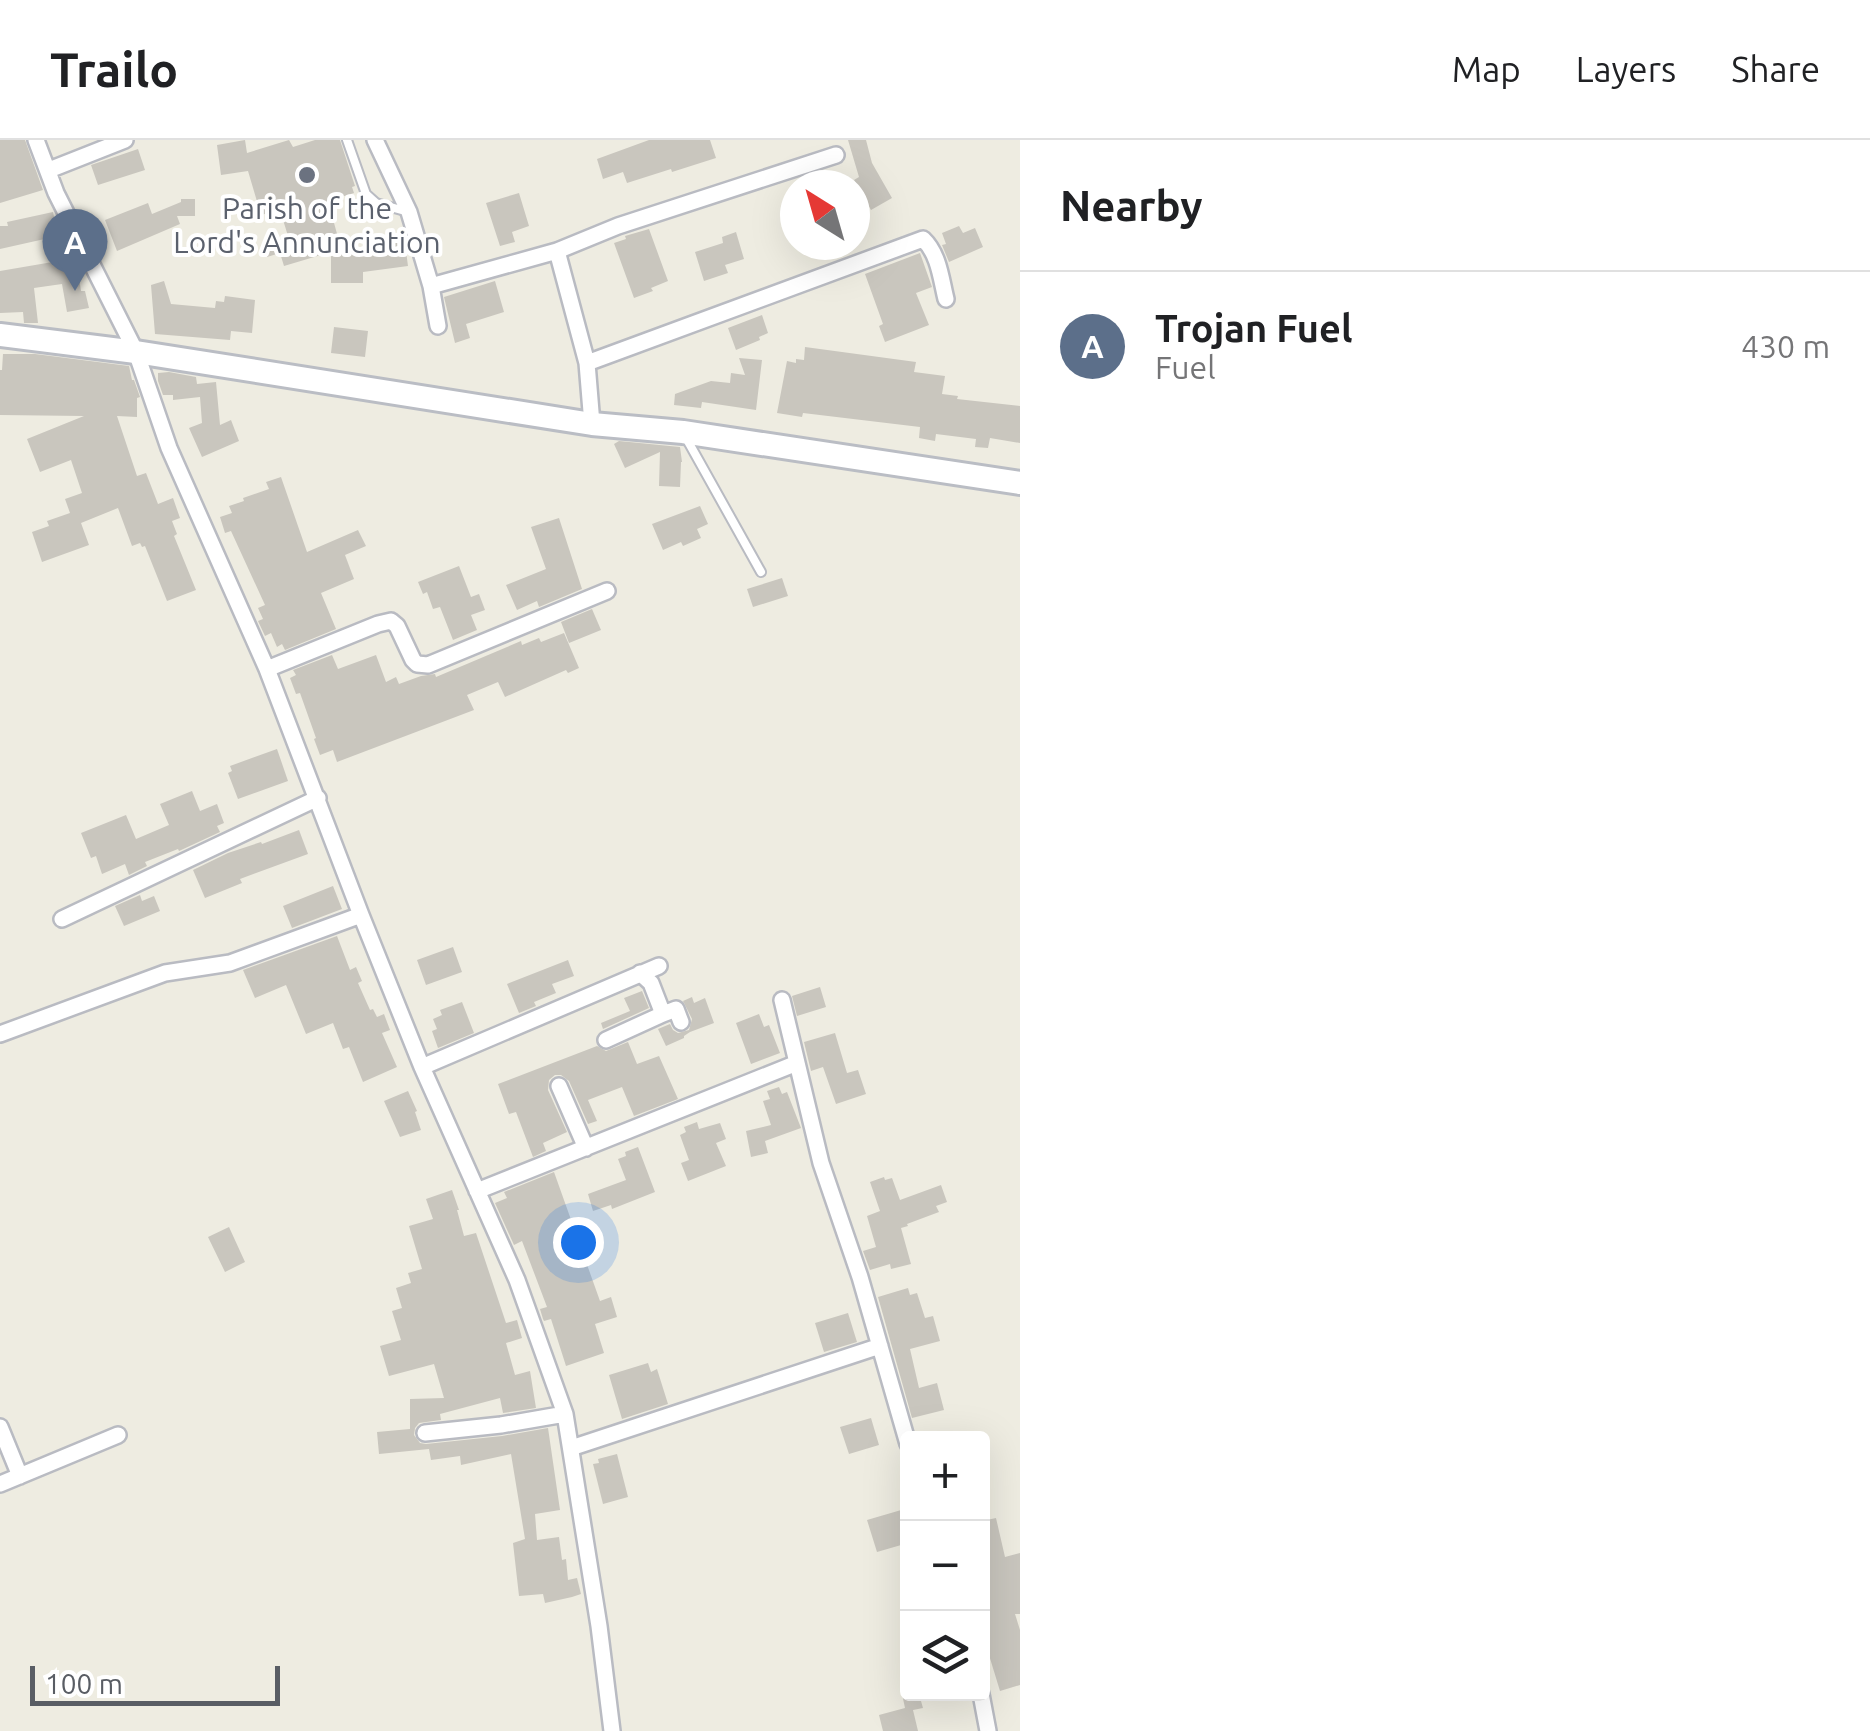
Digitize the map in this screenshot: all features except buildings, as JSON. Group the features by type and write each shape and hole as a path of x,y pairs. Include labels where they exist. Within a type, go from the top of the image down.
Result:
{"main road":[{"path":"0,335 136,352 592,424 683,432 1020,483"}],"street":[{"path":"36,140 56,192 136,352 169,448 266,669 422,1066 516,1280 565,1414 612,1731"},
{"path":"49,170 126,140"},
{"path":"375,140 409,212 431,286 438,326"},
{"path":"431,286 557,251 618,226 836,154"},
{"path":"587,363 923,239 935,257 946,299"},
{"path":"557,251 587,363 592,424"},
{"path":"266,669 386,621 397,626 413,660 428,664 607,591"},
{"path":"62,919 318,798"},
{"path":"0,1034 165,972 230,963 361,915"},
{"path":"422,1066 659,966"},
{"path":"640,973 651,983 663,1014"},
{"path":"782,1000 821,1163 860,1277 904,1431"},
{"path":"606,1040 676,1008 682,1022"},
{"path":"477,1190 796,1063"},
{"path":"559,1086 586,1148"},
{"path":"571,1448 880,1346"},
{"path":"425,1433 502,1426 565,1414"},
{"path":"0,1427 20,1476"},
{"path":"0,1484 118,1435"},
{"path":"982,1701 988,1731"}],"lane":[{"path":"348,140 366,194 376,203 409,212"},
{"path":"683,432 761,572"}],"place":[{"name":"Parish of the Lord's Annunciation","path":"307,175"},
{"name":"Trojan Fuel","path":"75,291"}]}
